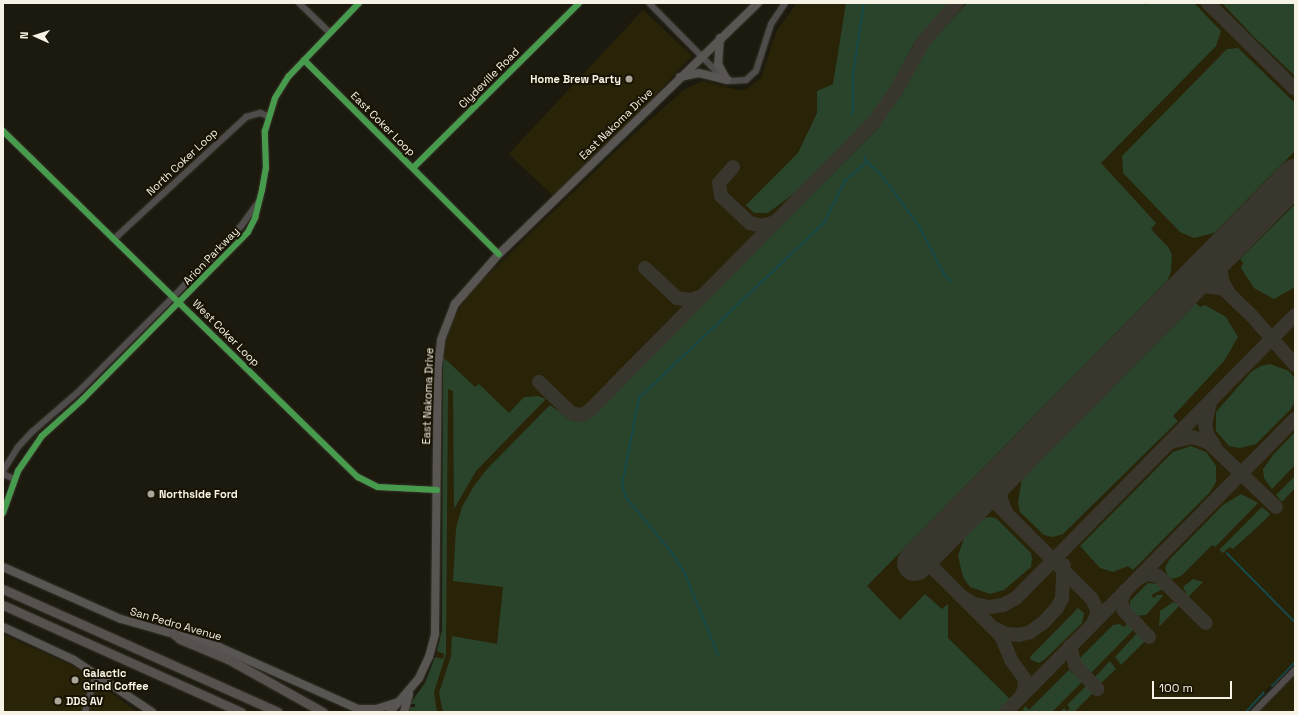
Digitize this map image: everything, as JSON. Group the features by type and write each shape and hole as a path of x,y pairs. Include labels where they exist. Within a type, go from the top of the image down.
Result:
{"highway":[{"path":"3,589 278,712"},
{"path":"3,605 241,712"},
{"path":"173,634 180,639 224,657 323,712"}],"main road":[{"name":"East Nakoma Drive","path":"390,712 410,690 425,668 435,634 438,366 441,340 449,316 462,293 499,254 701,56 758,3"},
{"path":"720,38 718,64 727,80"},
{"path":"680,77 699,73 727,80"},
{"name":"San Pedro Avenue","path":"6,568 112,615 219,647 365,712"},
{"path":"3,627 58,652 96,673 152,712"},
{"path":"404,712 410,690"},
{"path":"357,708 376,709 400,701"},
{"path":"342,702 349,712"}],"street":[{"path":"299,3 330,33"},
{"name":"Arion Parkway","path":"3,513 14,479 42,436 95,388 248,232 255,218 264,179 265,131 268,116 280,90 304,60 359,3"},
{"name":"Clydeville Road","path":"412,168 579,3"},
{"path":"649,3 727,80 746,80 756,72 771,24 785,3"},
{"name":"East Coker Loop","path":"304,60 499,254"},
{"name":"North Coker Loop","path":"114,239 246,117 260,113 268,116"},
{"name":"West Coker Loop","path":"3,131 358,477 370,484 383,488 437,490"},
{"name":"Arion Parkway","path":"3,473 18,447 33,431 89,381 174,296 241,226 260,200"},
{"path":"89,381 95,388"},
{"path":"3,473 14,479"},
{"path":"3,561 6,568"},
{"path":"1254,712 1295,670"},
{"path":"86,712 96,673"}],"shaded area":[{"path":"797,3 1295,3 1295,661 1245,712 417,712 415,696 431,672 442,634 443,361 446,342 455,316 469,293 626,141 685,89 703,81 739,90 746,89 761,78 776,32"},
{"path":"643,10 692,56 558,200 509,154"},
{"path":"3,634 77,668 137,712 3,712"},
{"path":"1295,675 1295,712 1259,712"}],"green space":[{"path":"846,3 949,3 914,43 885,99 869,118 800,189 768,213 754,213 746,205 798,153 817,113 817,91 833,84"},
{"path":"967,3 1142,3 1145,5 1147,3 1194,3 1221,31 1216,46 1101,163 1156,223 1151,229 1168,247 1172,255 1171,271 1168,280 867,586 900,620 925,594 942,609 948,604 948,638 1011,700 999,712 443,712 439,693 451,656 452,636 497,644 503,587 453,581 456,528 462,507 474,486 487,469 550,405 573,421 591,417 876,130 906,87 926,48"},
{"path":"1222,3 1295,3 1295,76 1253,36"},
{"path":"1238,48 1295,103 1295,151 1214,233 1194,238 1180,232 1123,173 1122,156 1227,49"},
{"path":"1295,204 1295,287 1274,299 1254,288 1241,268 1243,263 1240,259"},
{"path":"1196,303 1200,307 1205,305 1226,317 1238,337 1224,361 1173,416 1178,421 1063,534 1053,537 1044,535 1020,512 1018,502 1022,478"},
{"path":"443,357 475,387 479,384 509,413 524,397 538,396 546,399 476,471 454,509 453,391 448,389 446,654 434,692 437,712 409,712 409,707 415,707 415,704 410,704 425,683 435,657 443,659 444,654 437,651 442,630"},
{"path":"1270,364 1289,371 1295,379 1295,402 1290,410 1256,444 1240,448 1229,446 1216,431 1216,412 1251,372 1261,366"},
{"path":"1295,432 1295,465 1272,489 1264,478 1263,469 1273,455"},
{"path":"1191,446 1206,452 1216,466 1216,482 1210,492 1133,570 1128,566 1113,572 1100,568 1080,546 1173,452"},
{"path":"1295,476 1295,488 1282,502 1276,495"},
{"path":"1241,494 1258,503 1215,547 1212,545 1181,576 1173,579 1168,577 1165,568 1169,560 1223,505"},
{"path":"1262,507 1270,514 1265,520 1233,549 1230,547 1223,553 1219,550"},
{"path":"991,517 997,519 1031,553 1032,559 1031,567 1004,590 990,594 970,587 963,577 958,556 964,538 984,518"},
{"path":"1193,579 1203,582 1188,597 1183,587"},
{"path":"1148,583 1160,584 1163,589 1151,595 1154,598 1157,595 1163,595 1146,615 1135,616 1130,611 1130,601"},
{"path":"1173,602 1180,605 1159,627 1160,611"},
{"path":"1078,608 1084,613 1082,623 1044,660 1039,663 1031,660 1030,657"},
{"path":"1128,623 1134,629 1089,675 1078,660 1113,625 1119,624 1124,627"},
{"path":"1137,633 1145,641 1121,665 1115,657"},
{"path":"1110,661 1116,669 1099,685 1093,679"},
{"path":"1069,670 1083,681 1052,712 1022,712 1025,706 1029,710"},
{"path":"1087,685 1093,693 1074,712 1060,712 1064,708 1067,711 1070,708 1067,705"}],"waterway":[{"path":"853,114 853,75 864,3"},
{"path":"865,157 867,162 881,174 920,227 945,275 952,282"},
{"path":"718,655 685,574 671,552 626,498 622,485 639,398 824,223 845,181 867,162"},
{"path":"1227,553 1295,622"},
{"path":"1272,686 1295,662"},
{"path":"1246,712 1264,693"}],"taxiway":[{"path":"539,382 571,413 581,415 589,411 874,122 897,89 923,42 957,3"},
{"path":"1208,3 1295,89"},
{"path":"733,167 719,183 721,196 750,223 761,226 775,222"},
{"path":"1229,293 1223,283 1220,270 1223,256 1231,243"},
{"path":"645,268 677,298 691,300 702,296"},
{"path":"1180,295 1190,287 1199,285 1224,289 1252,316 1295,365"},
{"path":"961,596 974,604 990,607 1003,605 1016,598 1295,315"},
{"path":"1210,403 1205,424 1207,434 1215,447"},
{"path":"1006,712 1295,419"},
{"path":"1171,442 1192,437 1208,442 1276,507"},
{"path":"1006,512 1001,499 1001,486 1013,463"},
{"path":"985,492 1092,599 1098,612 1093,623"},
{"path":"921,556 1001,636 1011,660 1024,678 1025,687 1021,697"},
{"path":"996,629 1006,634 1019,635 1030,632 1043,623 1057,608 1062,598 1064,565"},
{"path":"1137,579 1147,574 1158,576 1206,623"},
{"path":"1125,591 1121,601 1124,611 1149,637"},
{"path":"1070,646 1075,665 1097,689"}],"runway":[{"path":"915,563 1295,177"}],"cycle path":[{"path":"3,513 18,471 42,436 82,400 248,232 255,218 262,190 266,168 265,131 275,98 289,76 359,3"},
{"path":"413,168 579,3"},
{"path":"304,60 499,254"},
{"path":"3,131 358,477 378,487 437,490"}],"place":[{"name":"Home Brew Party","path":"629,79"},
{"name":"Northside Ford","path":"151,494"},
{"name":"Galactic Grind Coffee","path":"75,680"},
{"name":"DDS AV","path":"58,701"}]}
